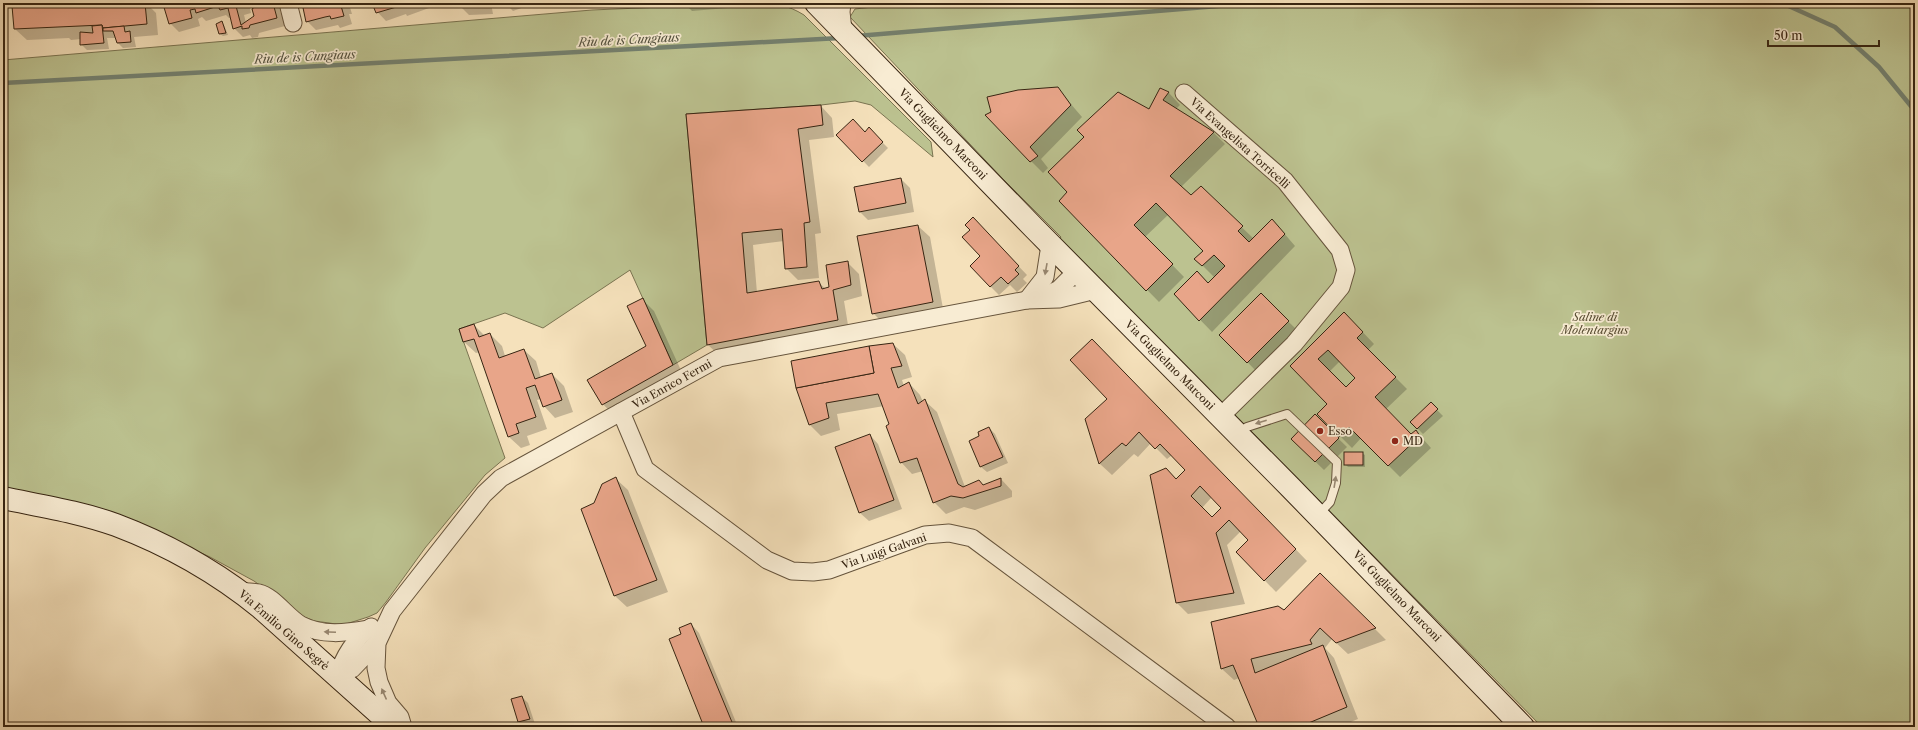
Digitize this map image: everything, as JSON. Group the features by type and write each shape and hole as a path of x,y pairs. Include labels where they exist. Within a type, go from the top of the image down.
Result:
{"main road":[{"name":"Via Guglielmo Marconi","path":"816,3 842,15 934,124 1050,245 1221,416 1524,727"},
{"name":"Via Emilio Gino Segrè","path":"3,498 69,512 115,525 155,542 199,564 240,591 290,632 394,727"}],"street":[{"path":"288,3 293,23"},
{"name":"Via Evangelista Torricelli","path":"1184,93 1285,181 1340,250 1346,270 1341,287 1294,344 1221,416"},
{"path":"1032,300 1045,276 1050,245"},
{"path":"1032,300 1059,289 1077,271"},
{"name":"Via Enrico Fermi","path":"372,636 479,500 501,478 719,358 1032,300 1059,300 1096,290"},
{"name":"Via Luigi Galvani","path":"621,412 645,469 766,560 792,571 821,571 829,570 925,535 949,533 972,538 1228,727"},
{"path":"240,591 260,593 300,624 312,629 327,632 372,636"},
{"path":"338,676 352,669 372,636"},
{"path":"372,636 379,682 388,703 400,716 403,727"}],"lane":[{"path":"1238,434 1247,427 1287,414 1337,462 1336,483 1330,502 1318,515"}],"green space":[{"path":"756,3 781,5 804,15 931,142 933,157 871,105 855,101 821,105 686,114 707,345 673,365 630,270 543,328 505,313 459,329 505,458 485,475 425,548 377,613 343,625 315,621 304,617 254,581 210,557 151,530 3,488 3,60 592,10"},
{"name":"Saline di Molentargius","path":"907,3 1915,3 1915,727 1542,727 1247,427 1227,412 1058,241 1061,237 1002,178 850,17 855,9"}],"building":[{"path":"57,3 57,5 81,3 145,3 147,24 103,28 102,25 14,29 12,6"},
{"path":"243,3 236,6 241,25 254,16 252,9 256,6 255,3 273,3 277,18 250,25 249,28 242,29 242,26 233,29 228,8 220,10 218,6 196,13 195,9 190,10 192,18 169,24 163,4"},
{"path":"302,3 343,3 344,5 341,6 344,16 331,19 330,16 306,22"},
{"path":"372,3 410,3 376,13"},
{"path":"459,3 484,3 484,6 459,7"},
{"path":"222,21 226,33 219,34 216,24"},
{"path":"102,25 104,43 80,45 80,32 93,33 92,26"},
{"path":"124,26 125,32 130,31 131,42 117,43 113,31 103,31 103,28"},
{"path":"1058,87 1071,105 1030,147 1038,156 1030,162 985,115 991,112 987,97 1018,90"},
{"path":"1160,88 1169,92 1163,100 1214,132 1170,176 1191,195 1201,186 1243,226 1238,231 1249,242 1272,219 1285,234 1199,321 1174,294 1197,271 1208,283 1225,266 1214,255 1202,266 1194,259 1203,251 1156,203 1134,225 1173,264 1146,291 1059,201 1067,192 1048,172 1084,137 1077,130 1118,92 1149,109"},
{"path":"821,105 823,125 798,129 810,222 804,223 807,267 785,269 782,229 742,233 747,293 819,281 822,289 829,287 826,265 848,261 851,285 833,290 838,320 707,345 686,114"},
{"path":"853,119 865,132 869,127 883,142 862,162 836,135"},
{"path":"901,178 906,203 859,212 854,187"},
{"path":"973,217 1019,266 1015,270 1019,274 1008,284 1001,277 990,287 970,266 980,256 962,237 970,230 965,225"},
{"path":"918,225 933,302 872,314 857,236"},
{"path":"1261,293 1289,321 1247,363 1219,335"},
{"path":"643,298 673,365 602,405 587,380 646,346 627,306"},
{"path":"1344,312 1363,332 1357,338 1396,377 1375,397 1411,434 1416,430 1420,436 1388,466 1349,427 1339,437 1317,414 1327,404 1290,366","holes":["1328,350 1355,378 1346,387 1318,359"]},
{"path":"474,324 479,337 490,333 499,358 524,349 535,379 552,373 562,400 543,407 535,385 526,388 536,417 516,424 519,433 508,437 474,339 463,342 459,329"},
{"path":"1092,339 1296,549 1264,581 1236,552 1248,540 1229,520 1216,533 1234,593 1176,603 1150,475 1166,468 1176,479 1185,470 1160,444 1155,449 1139,432 1126,446 1122,443 1099,464 1085,419 1107,399 1070,360","holes":["1200,486 1221,508 1212,517 1191,496"]},
{"path":"893,343 902,366 891,368 898,388 909,382 918,404 925,399 958,484 963,487 979,480 983,485 1001,478 1001,486 963,498 951,496 933,503 917,458 900,463 886,426 889,424 878,394 826,403 829,418 809,425 796,388 874,373 869,346"},
{"path":"869,346 874,373 796,388 791,361"},
{"path":"1431,402 1438,409 1417,429 1410,422"},
{"path":"1315,414 1339,438 1315,462 1291,439"},
{"path":"989,427 1003,457 980,467 969,441 979,436 978,432"},
{"path":"870,434 894,500 859,513 835,447"},
{"path":"1344,452 1363,452 1363,465 1344,465"},
{"path":"616,477 657,580 614,596 581,509 594,503 602,484"},
{"path":"1320,573 1376,628 1336,643 1320,628 1310,640 1312,644 1251,659 1255,673 1323,645 1347,707 1299,727 1259,727 1233,665 1221,669 1211,622 1278,606 1284,610"},
{"path":"691,623 734,727 704,727 669,639 681,634 679,628"},
{"path":"522,696 530,719 518,722 511,699"}],"waterway":[{"name":"Riu de is Cungiaus","path":"857,36 1254,3"},
{"name":"Riu de is Cungiaus","path":"1782,3 1835,27 1879,67 1915,111"},
{"name":"Riu de is Cungiaus","path":"3,83 840,38"}],"place":[{"name":"Esso","path":"1320,431"},
{"name":"MD","path":"1395,441"}]}
